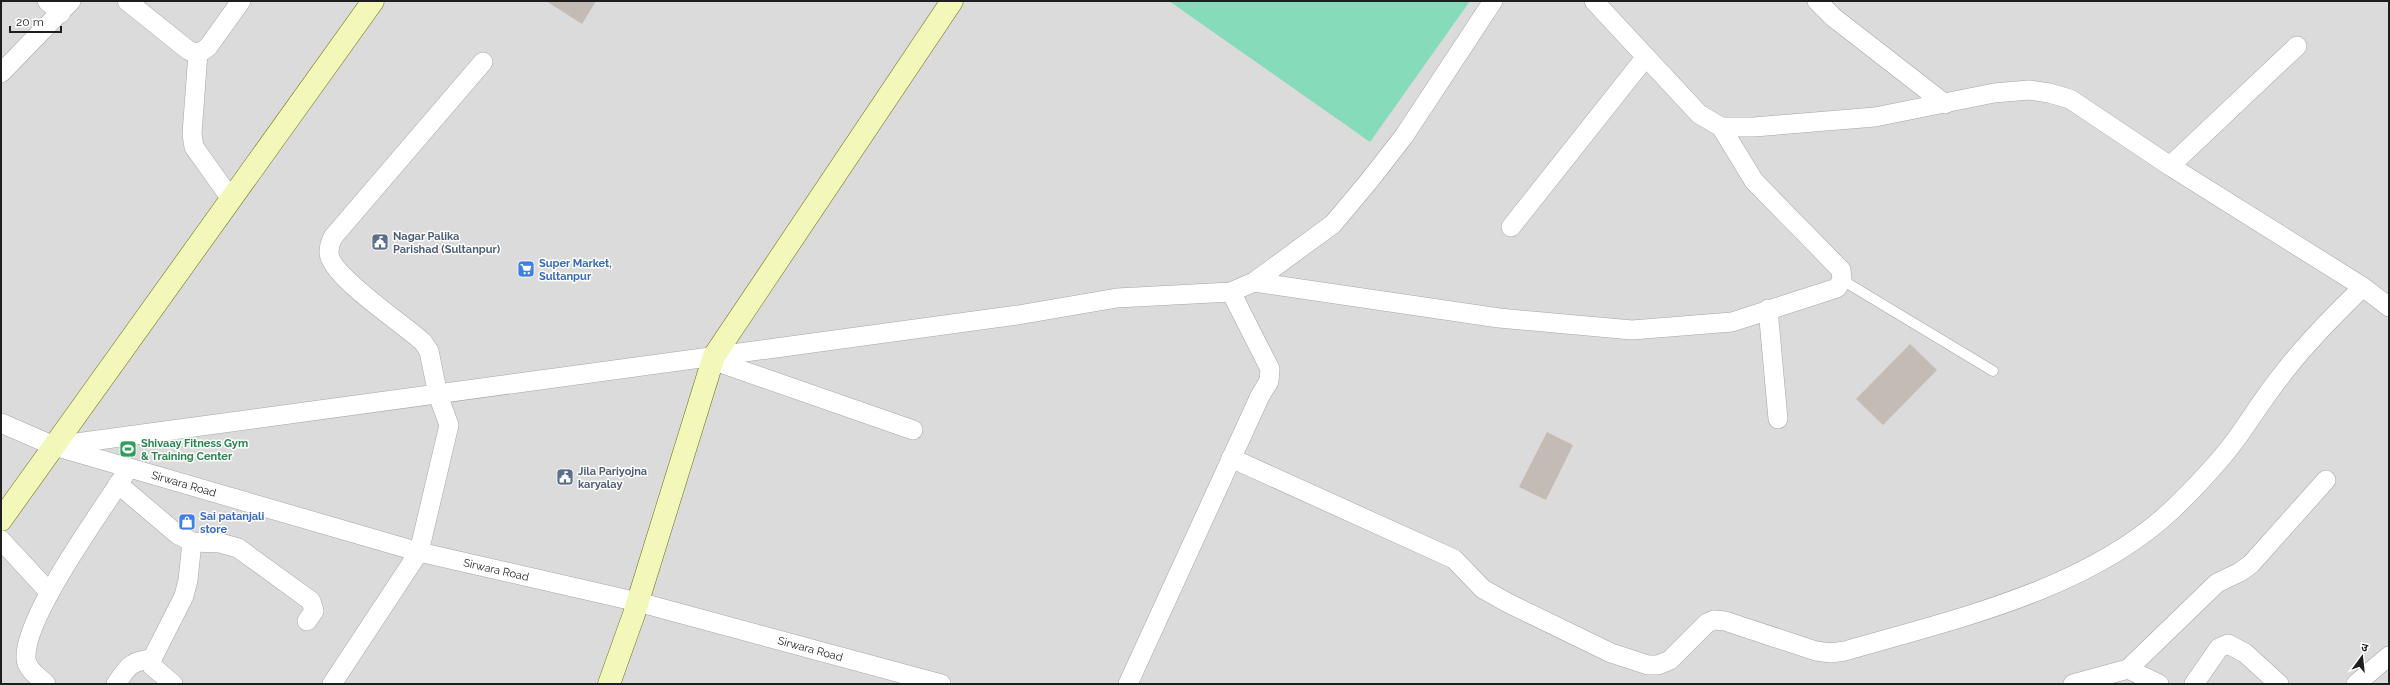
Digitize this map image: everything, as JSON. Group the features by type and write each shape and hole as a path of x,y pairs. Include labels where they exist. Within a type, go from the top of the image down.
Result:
{"street":[{"path":"127,1 188,50 198,53 208,47 241,1"},
{"path":"1,520 373,1"},
{"path":"608,684 638,602 713,358 952,1"},
{"path":"54,446 713,358 1018,315 1117,298 1231,292 1254,282 1333,224 1370,181 1404,136 1493,1"},
{"path":"1254,282 1499,318 1632,330 1732,322 1768,309 1837,288 1842,280 1841,270 1754,181 1721,127 1699,114 1645,58 1594,1"},
{"path":"1816,1 1833,17 1945,104"},
{"path":"1,73 60,5"},
{"path":"2170,166 2297,46"},
{"path":"198,53 192,134 194,147 231,199"},
{"path":"1510,227 1645,58"},
{"path":"332,684 419,552 449,425 438,395 429,351 423,342 360,293 333,266 328,253 333,237 483,62"},
{"path":"1721,127 1754,127 1875,117 1994,93 2029,90 2070,99 2170,166 2363,287 2389,307"},
{"path":"1231,458 1454,559 1483,589 1508,603 1612,653 1648,665 1658,665 1670,660 1701,628 1714,620 1725,621 1816,651 1831,653 1845,651 1991,608 2080,572 2117,553 2173,509 2236,440 2280,376 2329,320 2363,287"},
{"path":"1128,684 1231,458 1269,381 1270,369 1231,292"},
{"path":"1768,309 1778,419"},
{"path":"713,358 913,430"},
{"name":"Sirwara Road","path":"1,423 54,446 419,552 638,602 941,684"},
{"path":"46,684 28,666 26,659 33,629 49,592 129,468"},
{"path":"2073,684 2128,669 2217,583 2240,572 2251,564 2326,480"},
{"path":"118,484 177,534 192,542 220,542 238,548 311,601 314,611 307,621"},
{"path":"1,540 49,592"},
{"path":"173,684 152,666 152,659 184,596 188,580 192,542"},
{"path":"2194,684 2219,648 2228,644 2245,653 2279,684"},
{"path":"2356,684 2389,656"},
{"path":"116,684 131,664 140,660 152,659"},
{"path":"2128,669 2159,684"}],"lane":[{"path":"1842,280 1993,371"}],"shaded area":[{"path":"1,1 2389,1 2389,684 1,684"}],"green space":[{"path":"1169,1 1470,1 1370,142"}],"building":[{"path":"546,1 596,1 582,24"},
{"path":"1910,344 1937,370 1883,425 1856,399"},
{"path":"1547,432 1573,445 1546,500 1519,487"}],"place":[{"name":"Nagar Palika Parishad (Sultanpur)","path":"380,242"},
{"name":"Super Market, Sultanpur","path":"526,269"},
{"name":"Shivaay Fitness Gym & Training Center","path":"128,449"},
{"name":"Jila Pariyojna karyalay","path":"565,477"},
{"name":"Sai patanjali store","path":"187,522"}]}
